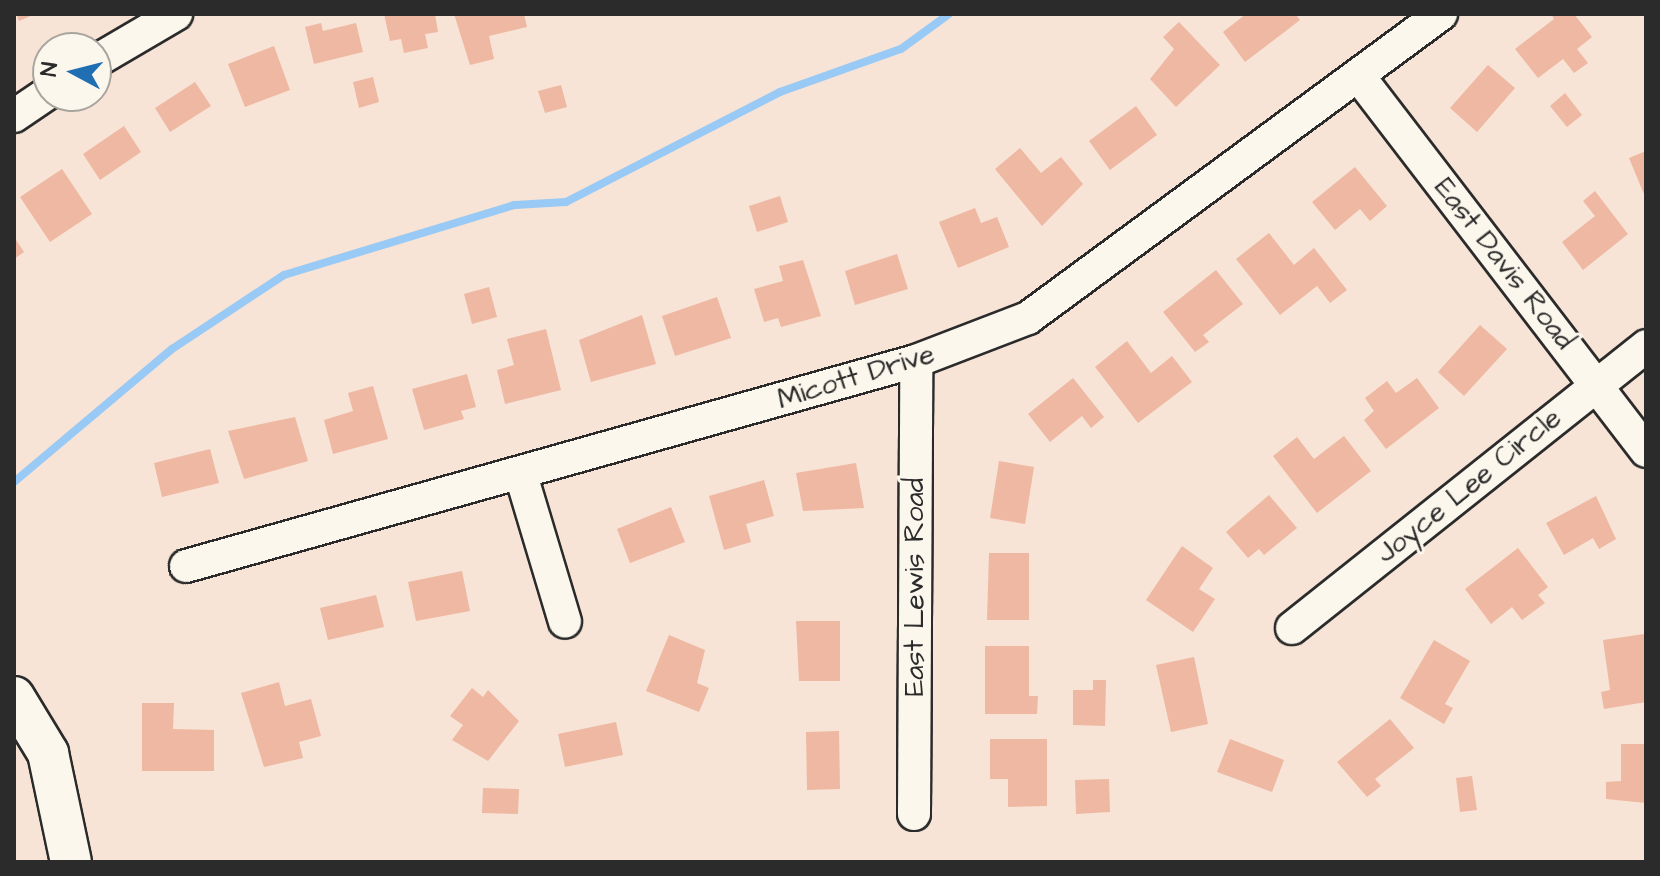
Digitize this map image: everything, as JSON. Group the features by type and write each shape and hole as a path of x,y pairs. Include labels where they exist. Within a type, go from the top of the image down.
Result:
{"street":[{"path":"112,47 140,22 176,14"},
{"name":"Micott Drive","path":"186,566 521,475 916,361 1028,318 1360,78 1441,14"},
{"name":"East Davis Road","path":"1360,78 1597,383 1646,451"},
{"path":"14,116 32,104"},
{"name":"Joyce Lee Circle","path":"1292,628 1646,346"},
{"name":"East Lewis Road","path":"914,814 916,361"},
{"path":"521,475 565,622"},
{"path":"14,697 48,753 71,862"}],"building":[{"path":"16,14 35,14 19,21"},
{"path":"384,14 435,14 438,32 425,34 428,48 404,53 401,39 390,41"},
{"path":"454,14 524,14 527,27 489,36 494,59 470,65"},
{"path":"1246,14 1295,14 1300,20 1245,62 1223,32"},
{"path":"1551,14 1574,14 1592,37 1577,49 1588,63 1574,73 1563,59 1538,78 1515,49 1554,19"},
{"path":"1179,22 1220,65 1176,107 1150,79 1174,49 1163,37"},
{"path":"321,23 323,31 356,23 363,52 314,64 305,27"},
{"path":"274,46 290,90 245,107 228,64"},
{"path":"1488,65 1515,88 1477,132 1450,108"},
{"path":"373,77 379,102 359,108 353,82"},
{"path":"195,82 211,106 170,132 155,108"},
{"path":"561,85 567,107 545,113 538,91"},
{"path":"1565,93 1582,115 1567,127 1550,106"},
{"path":"1136,106 1157,135 1110,170 1089,141"},
{"path":"124,126 141,152 100,180 83,154"},
{"path":"1020,148 1041,173 1061,157 1083,184 1042,226 995,169"},
{"path":"1646,151 1646,199 1629,158"},
{"path":"1355,167 1387,206 1370,221 1360,209 1335,230 1312,202"},
{"path":"62,169 92,214 50,242 20,197"},
{"path":"1595,191 1628,234 1583,270 1562,242 1595,216 1583,201"},
{"path":"780,196 788,222 757,232 749,206"},
{"path":"975,208 981,223 997,217 1009,247 958,268 939,222"},
{"path":"1269,233 1294,265 1314,248 1347,290 1330,303 1317,286 1280,315 1236,259"},
{"path":"14,237 24,252 14,259"},
{"path":"897,254 908,289 855,305 845,271"},
{"path":"803,260 821,316 781,327 778,318 764,322 754,289 783,281 779,266"},
{"path":"1216,270 1243,304 1203,335 1209,342 1195,352 1163,312"},
{"path":"489,287 497,317 472,324 464,294"},
{"path":"717,297 731,338 675,356 662,316"},
{"path":"642,315 656,364 591,382 579,340"},
{"path":"1480,325 1507,349 1464,396 1438,372"},
{"path":"546,329 561,390 505,404 497,370 514,365 507,339"},
{"path":"1127,341 1151,373 1172,356 1192,382 1138,423 1095,367"},
{"path":"467,374 476,407 461,411 464,419 424,430 412,389"},
{"path":"1073,378 1104,417 1091,428 1082,416 1050,442 1028,414"},
{"path":"1417,378 1439,408 1386,449 1364,420 1374,411 1365,398 1387,381 1396,393"},
{"path":"373,386 388,439 333,454 324,420 353,411 348,393"},
{"path":"295,417 308,461 244,479 228,431"},
{"path":"1344,436 1371,471 1317,513 1273,456 1297,437 1314,459"},
{"path":"210,449 219,483 162,497 154,463"},
{"path":"999,461 1034,467 1025,524 990,518"},
{"path":"856,463 864,508 803,511 796,473"},
{"path":"764,480 774,516 746,524 751,542 724,550 709,496"},
{"path":"1269,495 1297,528 1264,555 1259,549 1248,558 1226,532"},
{"path":"1596,496 1616,539 1599,549 1593,538 1564,555 1546,523"},
{"path":"671,507 685,542 630,563 617,529"},
{"path":"1182,546 1213,568 1199,589 1215,599 1193,632 1146,600"},
{"path":"1518,548 1548,587 1538,595 1545,603 1522,620 1512,607 1491,624 1465,589"},
{"path":"989,553 1029,553 1029,620 987,620"},
{"path":"462,571 470,611 416,621 408,582"},
{"path":"376,595 384,627 328,640 320,608"},
{"path":"796,621 840,621 840,681 799,681"},
{"path":"1644,634 1646,702 1604,709 1601,692 1610,690 1603,640"},
{"path":"669,635 705,650 697,683 709,688 699,712 646,691"},
{"path":"1434,640 1470,661 1445,704 1453,708 1444,724 1400,698"},
{"path":"985,646 1029,646 1029,696 1038,696 1037,714 985,714"},
{"path":"1194,657 1208,724 1171,732 1156,665"},
{"path":"1093,680 1106,680 1105,726 1073,725 1073,690 1093,690"},
{"path":"279,682 285,706 311,699 321,736 299,742 303,758 264,767 241,693"},
{"path":"472,688 483,697 488,690 519,721 488,761 452,740 463,725 450,716"},
{"path":"142,703 174,703 173,729 214,730 214,771 142,771"},
{"path":"1390,719 1414,748 1375,779 1381,786 1367,797 1337,762"},
{"path":"616,722 623,755 565,767 558,734"},
{"path":"839,731 840,789 807,790 806,732"},
{"path":"990,739 1047,739 1047,806 1008,807 1008,779 990,779"},
{"path":"1230,739 1284,760 1272,792 1217,772"},
{"path":"1621,744 1646,744 1646,803 1606,799 1606,782 1621,781"},
{"path":"1472,776 1477,810 1460,812 1456,778"},
{"path":"1109,779 1110,812 1076,814 1075,780"},
{"path":"483,788 519,789 518,814 482,813"}],"waterway":[{"path":"14,482 172,349 284,275 515,205 566,202 780,92 901,49 949,14"}]}
